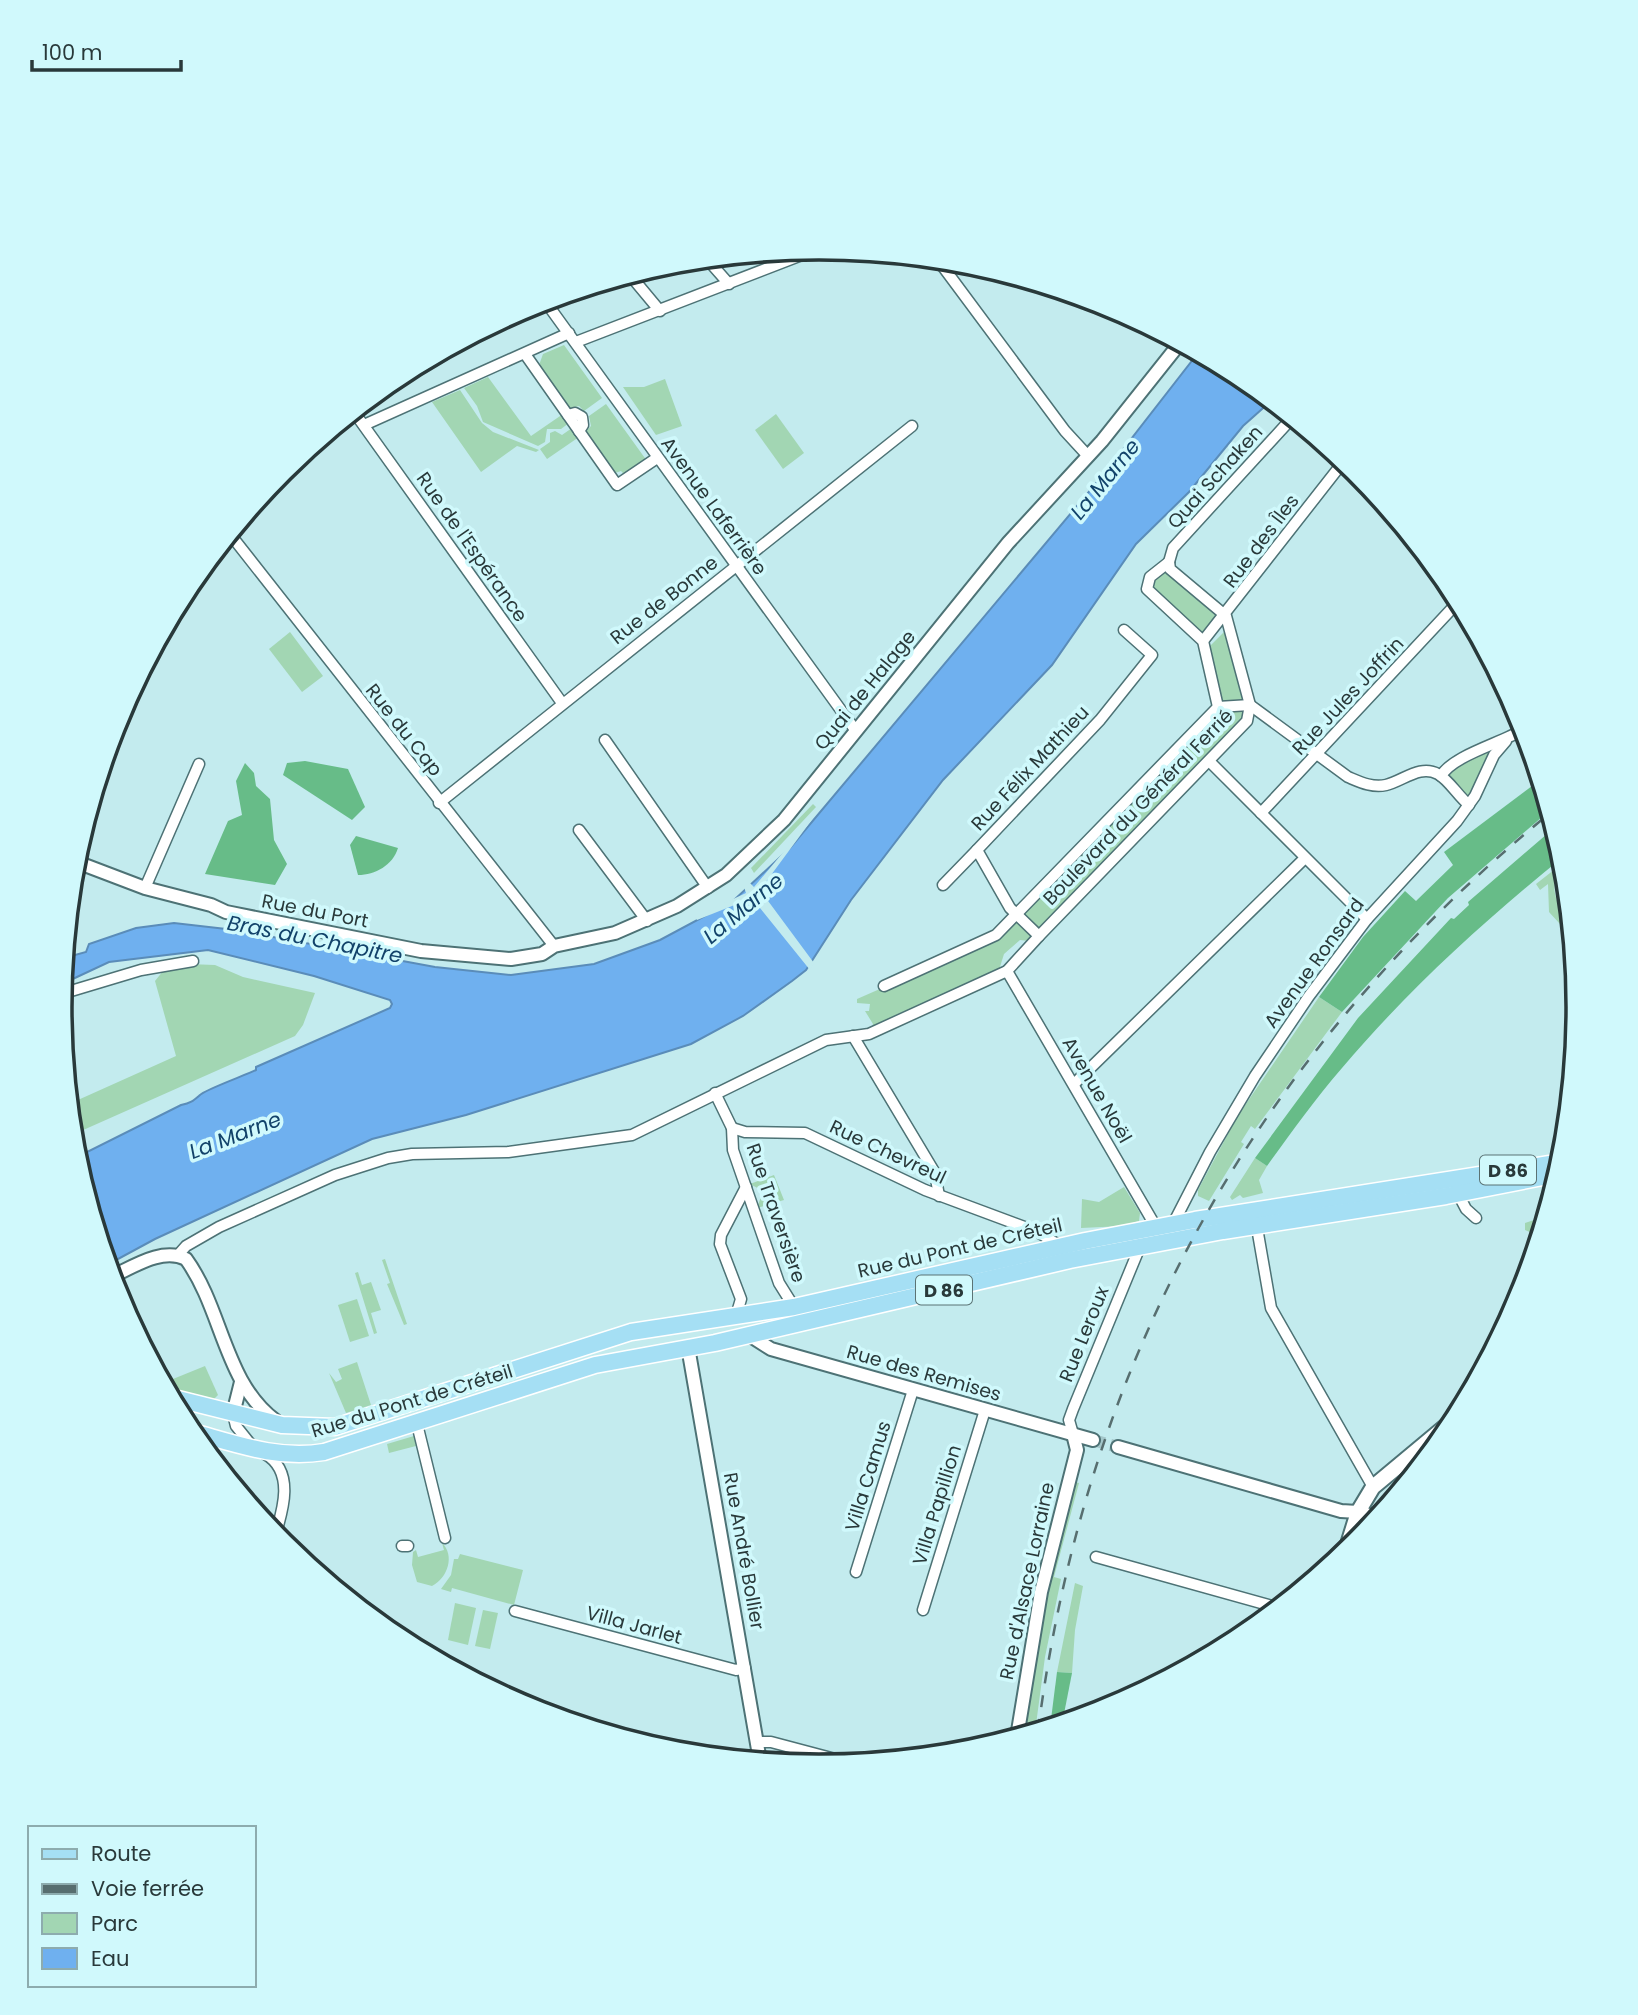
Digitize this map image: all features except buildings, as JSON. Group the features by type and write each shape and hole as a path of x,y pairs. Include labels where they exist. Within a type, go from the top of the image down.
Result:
{"main road":[{"name":"Rue du Pont de Créteil","path":"207,1436 254,1449 290,1456 304,1455 346,1446 595,1365 749,1335 1070,1260 1256,1227 1456,1187 1549,1165"},
{"name":"Rue du Pont de Créteil","path":"184,1401 282,1425 321,1428 348,1424 433,1394 631,1332 794,1307 1116,1235 1254,1209 1547,1175"},
{"path":"1147,1247 1173,1224"},
{"path":"1147,1247 1156,1227"},
{"path":"1116,1235 1121,1241 1120,1252"},
{"path":"1352,1530 1358,1512 1373,1487 1425,1443"},
{"path":"1358,1512 1367,1515"}],"street":[{"path":"364,425 525,354 660,311 786,261"},
{"path":"715,268 729,284"},
{"path":"948,272 1065,431 1088,456"},
{"path":"637,283 660,311"},
{"name":"Avenue Laferrière","path":"552,310 856,731"},
{"name":"Quai de Halage","path":"554,946 615,933 647,921 708,888 758,848 784,820 1008,543 1088,456 1174,350"},
{"path":"525,354 617,485 657,458"},
{"name":"Rue de l'Espérance","path":"359,419 562,703"},
{"name":"Quai Schaken","path":"1168,562 1174,548 1286,425"},
{"name":"Rue de Bonne","path":"439,803 912,426"},
{"name":"Rue des Îles","path":"1203,641 1226,616 1337,470"},
{"name":"Rue du Cap","path":"236,541 554,946"},
{"path":"1203,641 1147,589 1150,577 1168,562 1170,569 1226,616"},
{"name":"Rue Jules Joffrin","path":"1261,813 1451,610"},
{"name":"Boulevard du Général Ferrié","path":"178,1255 186,1246 219,1227 335,1175 388,1158 412,1154 508,1152 632,1135 827,1040 869,1034 1007,971 1247,721 1250,705 1226,616"},
{"name":"Rue Félix Mathieu","path":"1039,936 1010,908 977,850 1100,720 1152,655 1124,630"},
{"name":"Boulevard du Général Ferrié","path":"884,986 996,935 1218,707 1203,641"},
{"path":"1218,707 1250,705 1348,777 1366,785 1384,785 1419,771 1441,776 1469,805"},
{"path":"1441,776 1448,765 1514,735"},
{"path":"605,740 708,888"},
{"name":"Avenue Ronsard","path":"1173,1224 1210,1152 1255,1076 1367,919 1438,846 1469,805 1486,777 1489,764 1506,741"},
{"path":"1476,753 1487,757 1489,764"},
{"path":"1210,762 1367,919"},
{"path":"145,888 200,764"},
{"path":"579,830 647,921"},
{"path":"943,885 977,850"},
{"path":"1074,1084 1305,858"},
{"name":"Rue du Port","path":"85,865 145,888 211,905 226,912 421,951 511,959 542,954 554,946"},
{"path":"72,991 141,970 193,961"},
{"name":"Avenue Noël","path":"1007,971 1156,1227"},
{"path":"853,1036 935,1173 939,1196"},
{"path":"715,1093 732,1128"},
{"name":"Rue Chevreul","path":"732,1128 739,1132 805,1133 939,1196 1038,1232 1060,1247"},
{"name":"Rue Traversière","path":"732,1128 733,1150 779,1283 794,1307"},
{"path":"736,1315 741,1299 720,1244 721,1235 746,1187"},
{"path":"1456,1187 1476,1218"},
{"path":"1254,1209 1271,1308 1373,1487"},
{"name":"Rue Leroux","path":"1073,1434 1069,1420 1073,1409 1147,1247"},
{"path":"121,1273 159,1256 178,1255 186,1259 202,1287 241,1381 256,1406 282,1425"},
{"path":"674,1325 688,1347"},
{"name":"Rue des Remises","path":"749,1335 771,1349 1093,1440"},
{"name":"Rue André Bollier","path":"688,1347 759,1752"},
{"path":"241,1381 233,1414 236,1426 254,1449 276,1462 284,1486 285,1502 279,1523"},
{"name":"Villa Camus","path":"856,1572 913,1390"},
{"name":"Villa Papillion","path":"923,1610 985,1410"},
{"path":"254,1449 250,1432 253,1425 261,1421"},
{"path":"417,1424 445,1538"},
{"name":"Rue d'Alsace Lorraine","path":"1019,1727 1041,1592 1077,1450 1073,1434"},
{"path":"1118,1447 1341,1511 1358,1512"},
{"path":"1096,1557 1267,1605"},
{"name":"Villa Jarlet","path":"515,1611 736,1670 745,1668"},
{"path":"757,1742 771,1742 819,1755"}],"green space":[{"path":"564,345 602,398 584,411 579,406 569,409 538,368 543,354"},
{"path":"488,377 531,436 563,414 569,423 561,429 547,429 545,442 538,446 483,422 477,406 464,388"},
{"path":"665,379 682,426 656,435 623,387 644,387"},
{"path":"460,390 482,423 493,432 539,450 536,452 517,446 481,472 432,402"},
{"path":"606,404 647,461 626,476 621,471 615,473 585,432 591,426 589,416"},
{"path":"776,414 804,453 783,469 755,430"},
{"path":"572,428 579,437 547,459 540,449 550,442 550,433 555,431 562,435"},
{"path":"1164,568 1219,614 1202,634 1151,590 1151,583"},
{"path":"1225,631 1245,709 1244,719 1029,941 1020,940 1004,954 999,970 871,1029 873,1024 865,1011 869,1011 870,1004 857,1003 857,999 987,942 1023,915 1221,711 1223,702 1208,648"},
{"path":"290,632 323,676 302,692 269,649"},
{"path":"1506,741 1469,805 1441,776 1448,765"},
{"path":"305,761 348,769 365,807 352,820 283,775 287,763"},
{"path":"245,763 254,773 256,786 270,799 274,840 287,864 275,885 205,874 228,821 242,815 236,781"},
{"path":"1533,786 1542,817 1448,898 1342,1012 1319,997 1363,937 1405,891 1416,901 1453,865 1444,852"},
{"path":"813,804 816,807 754,873 751,868"},
{"path":"1546,835 1553,866 1476,931 1393,1011 1332,1080 1267,1166 1255,1158 1358,1018 1451,918 1454,919 1469,905 1468,902"},
{"path":"356,836 398,848 396,854 382,868 358,875 350,845"},
{"path":"1553,870 1562,926 1549,912 1548,884 1540,890 1536,884"},
{"path":"188,964 215,965 243,977 315,993 303,1025 295,1036 82,1130 78,1100 176,1056 155,981 163,971"},
{"path":"1319,997 1342,1012 1255,1129 1251,1126 1241,1142 1244,1144 1209,1201 1198,1196 1198,1190 1237,1117"},
{"path":"1255,1158 1267,1166 1259,1180 1263,1193 1243,1198 1240,1195 1232,1200 1230,1197"},
{"path":"774,1175 784,1200 757,1208 763,1191 750,1184"},
{"path":"1124,1187 1140,1213 1139,1221 1123,1226 1081,1228 1082,1199 1099,1202"},
{"path":"1535,1220 1532,1233 1525,1230 1525,1223"},
{"path":"385,1259 407,1324 404,1325 387,1284 390,1283 382,1260"},
{"path":"358,1272 362,1285 371,1282 381,1310 371,1313 377,1333 374,1334 355,1273"},
{"path":"357,1299 369,1336 350,1342 338,1305"},
{"path":"357,1362 371,1405 346,1413 329,1373 336,1382 342,1379 338,1369"},
{"path":"205,1366 218,1395 214,1399 177,1390 173,1379"},
{"path":"414,1436 416,1446 389,1453 387,1444"},
{"path":"1075,1482 1079,1483 1054,1577 1061,1579 1045,1657 1036,1722 1024,1726 1041,1615"},
{"path":"442,1543 449,1560 446,1572 432,1586 417,1582 412,1565 413,1552 416,1550 418,1557 444,1550"},
{"path":"460,1554 523,1570 514,1605 452,1588 451,1592 441,1589 451,1575 454,1559 458,1559"},
{"path":"1075,1583 1083,1586 1075,1630 1072,1673 1057,1672"},
{"path":"455,1603 476,1608 468,1645 448,1640"},
{"path":"483,1610 498,1613 490,1649 475,1646"},
{"path":"1057,1672 1072,1673 1064,1713 1051,1717"}],"water":[{"name":"La Marne","path":"1193,360 1264,408 1243,426 1189,492 1136,544 1052,665 943,780 851,900 806,970 743,1016 691,1044 466,1115 372,1139 155,1239 116,1260 97,1201 86,1153 192,1102 209,1090 256,1070 256,1067 390,1008 392,1004 390,1000 314,976 208,950 109,962 73,979 73,955 86,952 89,944 136,928 174,923 235,930 435,967 511,975 594,964 660,940 733,901 790,848 1103,475"}],"pier":[{"path":"822,806 760,890 814,963 810,970 752,898 697,920 695,917 746,893 744,887 749,882 754,887"}],"tunnel":[{"path":"1093,1440 1118,1447"}],"railway":[{"path":"1040,1721 1062,1594 1097,1463 1144,1339 1202,1221 1272,1110 1354,1005 1446,906 1542,820"}],"water label":[{"name":"Bras du Chapitre","path":"315,939"}]}
